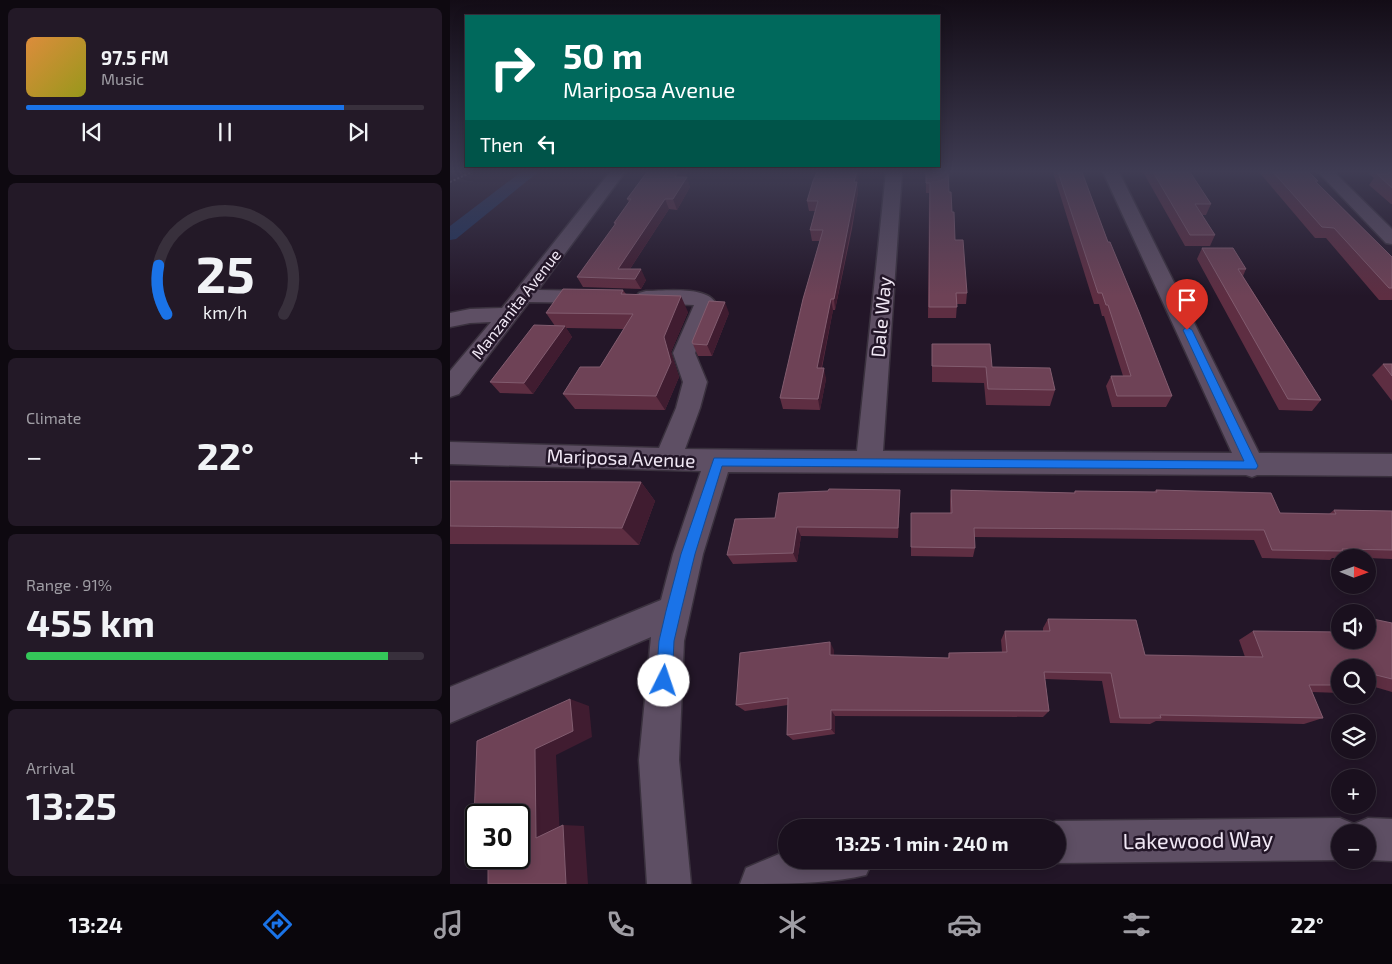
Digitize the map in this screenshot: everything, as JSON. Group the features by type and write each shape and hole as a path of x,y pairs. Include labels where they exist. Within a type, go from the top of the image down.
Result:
{"street":[{"name":"Manzanita Avenue","path":"450,388 459,366 508,315 586,213"},
{"name":"Dale Way","path":"869,462 890,213"},
{"path":"1131,213 1252,466"},
{"path":"1366,213 1392,239"},
{"path":"523,296 696,298 705,302 684,353 696,382 668,460"},
{"path":"450,320 470,316 508,315"},
{"name":"Mariposa Avenue","path":"450,454 718,461 1252,466 1392,465"},
{"path":"669,884 659,760 667,641 688,554 718,461"},
{"path":"450,705 674,611"},
{"name":"Lakewood Way","path":"1066,842 1266,838 1331,839"},
{"path":"1376,839 1392,840"},
{"path":"762,884 796,869"}],"building":[{"path":"621,213 655,213 618,269 641,269 635,279 577,277 616,223 614,223"},
{"path":"815,213 851,213 834,299 831,299 817,368 824,368 818,399 780,398 803,299 823,230 810,230"},
{"path":"930,213 954,213 955,240 963,240 967,293 956,293 957,307 929,307"},
{"path":"1072,213 1097,213 1172,396 1117,396 1111,376 1131,376 1108,305 1106,305 1102,293 1098,293"},
{"path":"1177,213 1201,213 1215,235 1190,235"},
{"path":"1310,213 1348,213 1392,257 1392,288 1389,288 1334,228 1322,227"},
{"path":"1202,248 1233,248 1246,269 1238,269 1321,400 1288,399"},
{"path":"563,289 623,290 621,294 681,296 664,337 671,362 656,396 563,394 580,367 600,367 633,314 546,313"},
{"path":"709,301 725,302 707,345 693,344 692,342"},
{"path":"534,325 565,326 524,383 490,382"},
{"path":"932,344 990,344 992,367 1050,368 1055,390 988,389 986,367 932,366"},
{"path":"1383,364 1392,364 1392,376"},
{"path":"450,481 641,482 622,528 450,526"},
{"path":"829,489 900,490 898,528 797,527 793,553 727,555 735,519 775,518 779,493 828,491"},
{"path":"951,490 1075,493 1075,491 1157,492 1156,490 1271,493 1280,513 1336,514 1334,510 1392,511 1392,550 1272,550 1264,530 974,528 975,548 911,547 911,513 952,513"},
{"path":"1048,619 1136,620 1145,655 1263,657 1253,631 1331,632 1331,649 1376,649 1376,620 1392,623 1392,679 1376,675 1376,659 1331,659 1331,685 1309,685 1323,718 1160,715 1161,718 1120,718 1111,673 1044,672 1049,711 831,710 831,729 787,735 788,698 736,705 740,653 830,642 830,655 949,658 949,653 1007,652 1005,631 1050,631"},
{"path":"570,699 573,731 535,749 536,838 563,825 566,884 488,884 488,869 530,869 530,804 475,804 477,741"}],"waterway":[{"path":"450,235 478,213"}],"route":[{"path":"664,681 667,641 674,611 688,554 718,461 1252,466 1187,330"}]}
